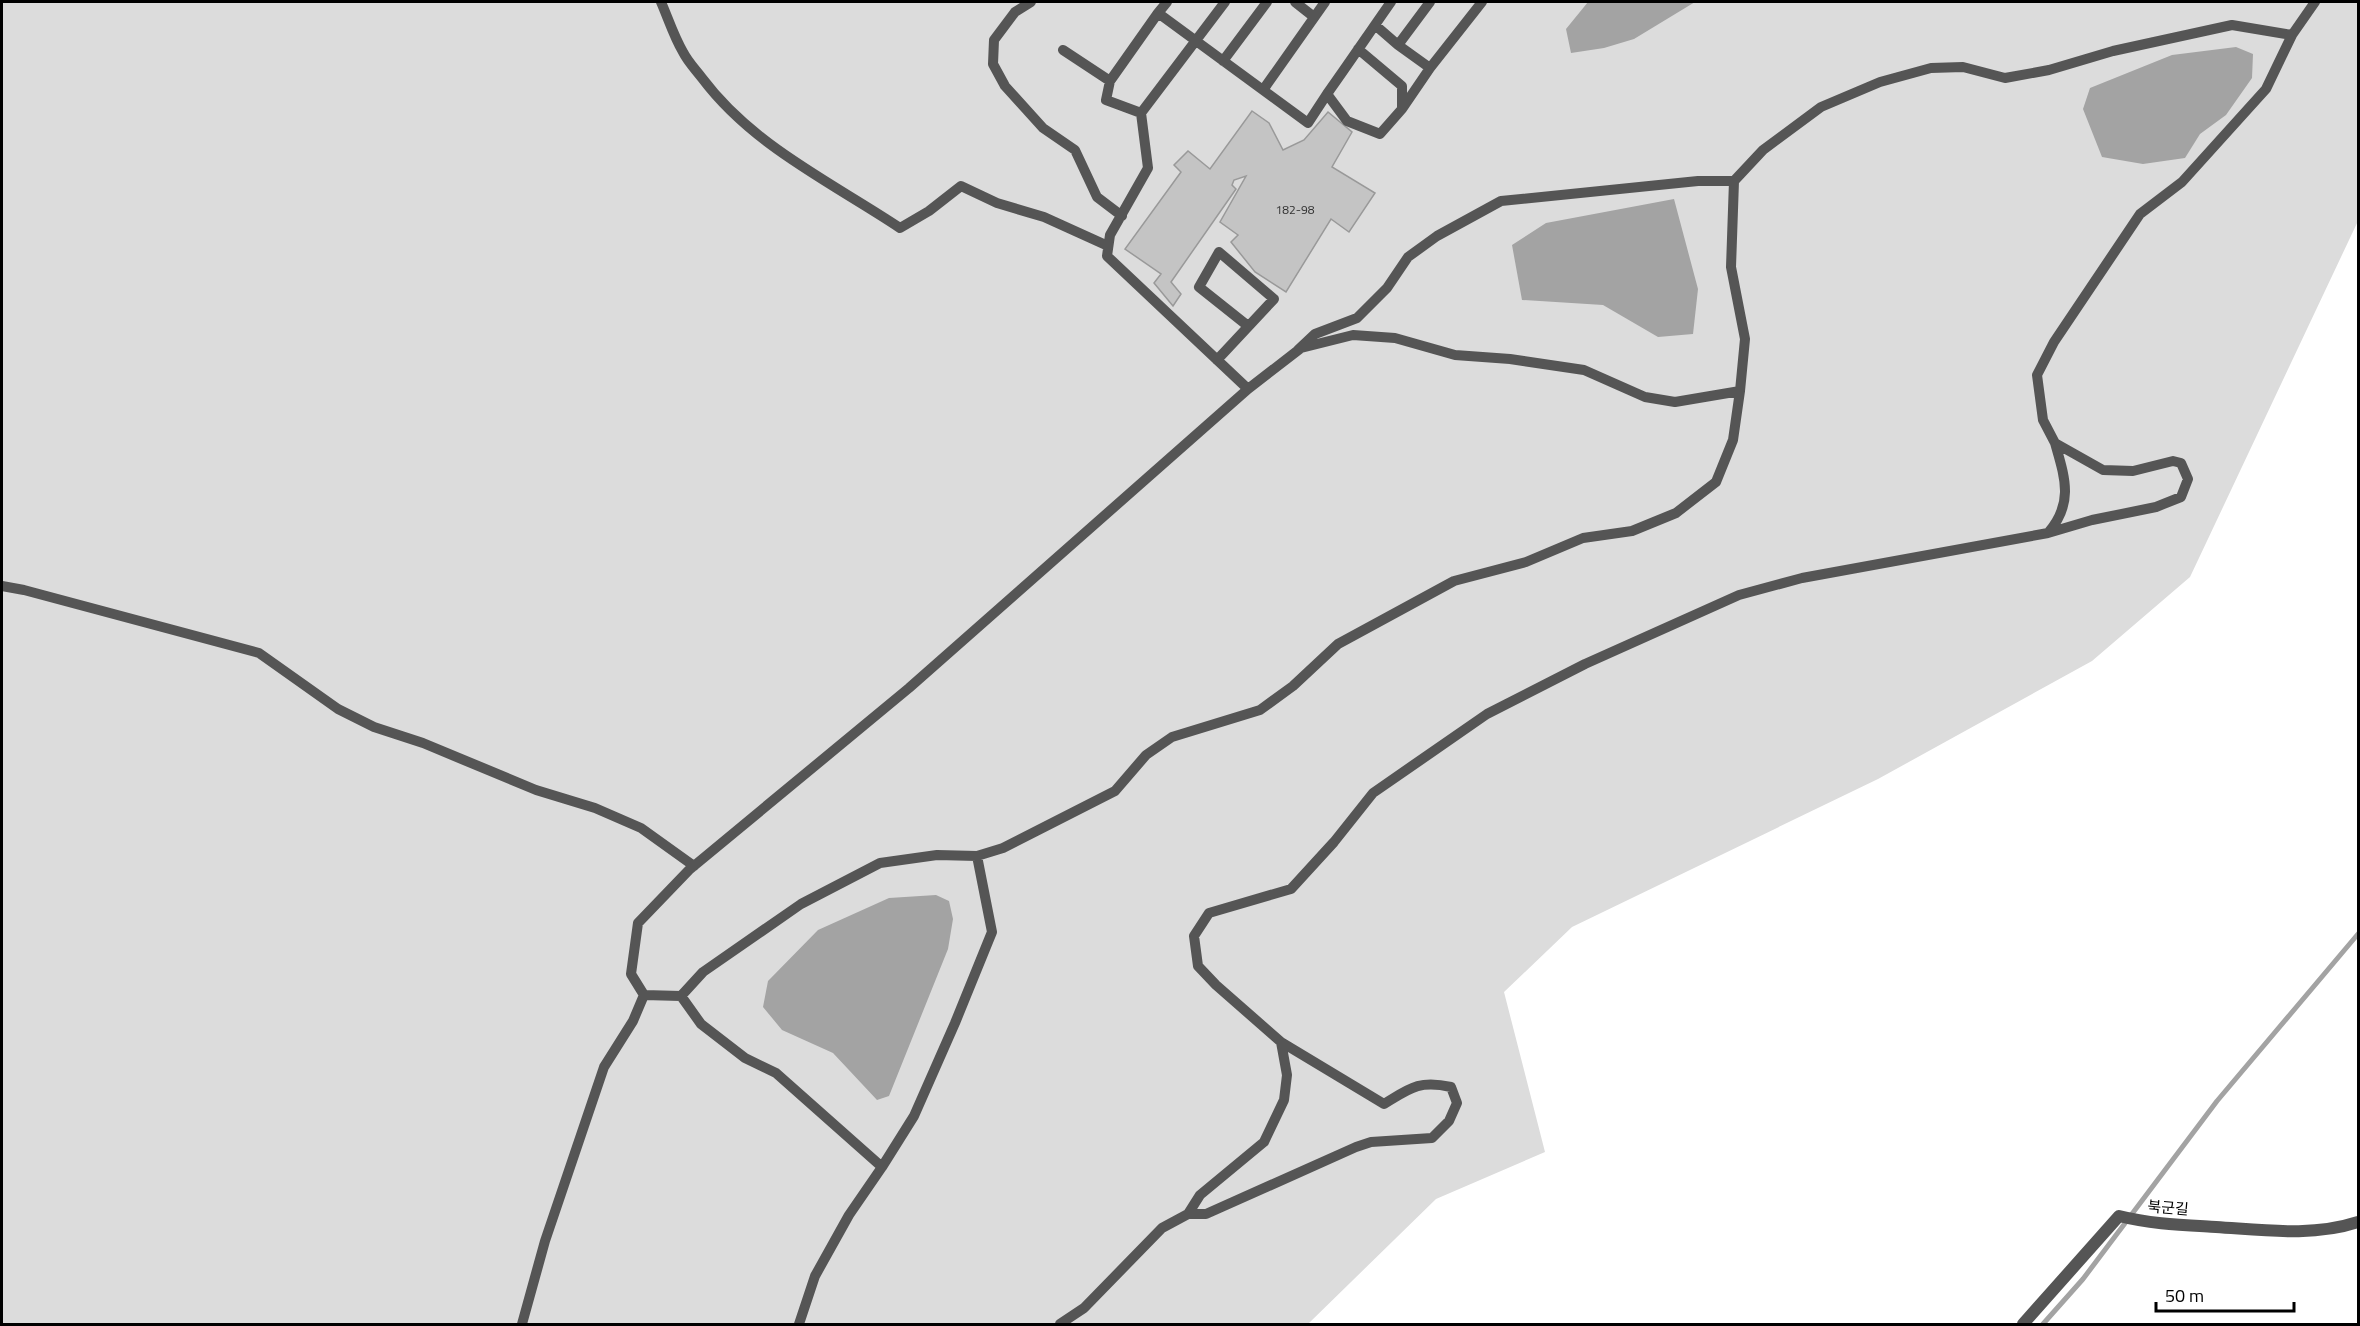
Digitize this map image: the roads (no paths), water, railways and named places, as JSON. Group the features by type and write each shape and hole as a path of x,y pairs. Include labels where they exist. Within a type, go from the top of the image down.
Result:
{"street":[{"name":"북군길","path":"2023,1324 2119,1216 2143,1222 2312,1232 2341,1228 2358,1222"}],"lane":[{"path":"661,2 683,53 715,96 753,132 797,165 900,228 929,212 961,186 997,203 1044,217 1108,246"},
{"path":"1031,2 1015,12 994,40 993,64 1005,86 1042,128 1075,150 1097,197 1122,216"},
{"path":"1141,113 1106,100 1110,81 1167,2"},
{"path":"1225,2 1141,113 1148,168 1110,235 1107,256 1248,389"},
{"path":"1223,61 1267,2"},
{"path":"1294,2 1314,17"},
{"path":"1263,90 1325,2"},
{"path":"1158,13 1308,123 1391,2"},
{"path":"1398,45 1430,2"},
{"path":"1328,94 1347,121 1380,134 1402,109 1430,68 1482,2"},
{"path":"2048,533 2058,521 2065,504 2064,474 2055,443 2043,420 2037,375 2054,342 2140,214 2182,182 2266,89 2292,35 2315,2"},
{"path":"1374,25 1430,68"},
{"path":"644,995 681,996 703,972 801,904 880,863 937,855 977,856 1003,848 1115,791 1146,755 1172,737 1260,710 1293,686 1338,644 1454,580 1526,562 1583,538 1632,531 1676,513 1716,482 1733,440 1745,339 1731,267 1734,181 1763,150 1821,107 1880,82 1931,68 1963,68 2005,78 2049,70 2113,51 2232,25 2292,35"},
{"path":"1358,49 1402,86 1402,109"},
{"path":"1063,50 1110,81"},
{"path":"644,995 631,974 638,923 694,866 909,688 1248,389 1315,334 1357,318 1387,288 1408,257 1437,236 1501,201 1698,181 1734,181"},
{"path":"1217,360 1274,299 1219,252 1199,287 1248,326"},
{"path":"1298,350 1353,336 1395,338 1455,355 1510,359 1584,370 1645,397 1655,399 1675,402 1740,391"},
{"path":"1060,1324 1084,1308 1162,1228 1188,1214 1206,1214 1371,1142 1432,1138 1449,1121 1457,1103 1451,1087 1436,1084 1412,1086 1384,1104 1281,1042 1216,985 1198,966 1194,936 1209,913 1291,889 1334,842 1373,793 1487,714 1585,664 1739,595 1802,578 2048,533 2092,520 2156,507 2181,497 2188,479 2181,463 2173,461 2133,471 2103,470 2055,443"},
{"path":"2,586 259,653 338,709 374,727 423,743 536,790 595,807 641,828 694,866"},
{"path":"799,1324 815,1276 849,1215 914,1116 956,1023 992,932 977,856"},
{"path":"522,1324 545,1241 604,1067 633,1021 644,995"},
{"path":"681,996 701,1024 745,1058 776,1073 882,1167"},
{"path":"1188,1214 1200,1194 1264,1142 1284,1100 1287,1075 1281,1042"}],"waterway":[{"path":"2043,1324 2083,1279 2217,1101 2358,934"}]}
